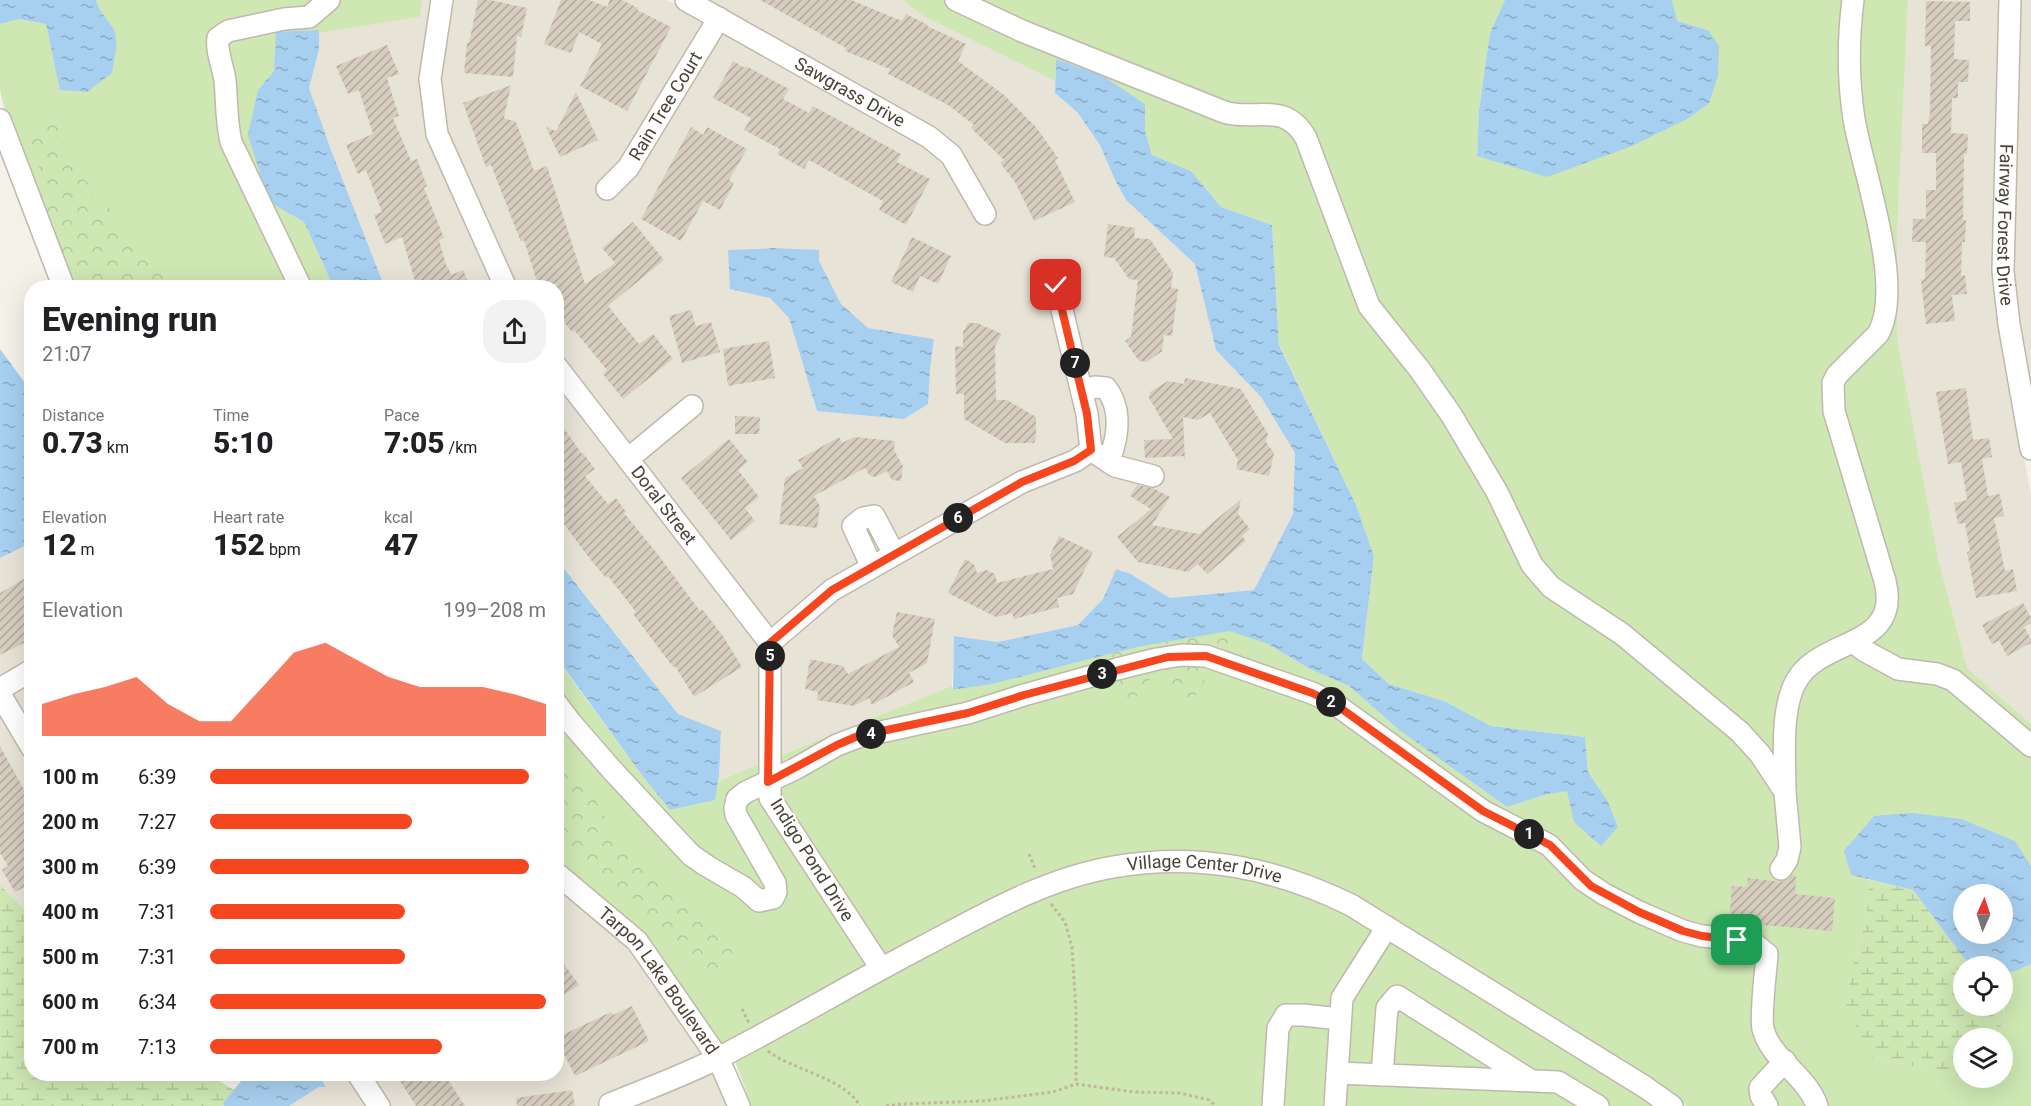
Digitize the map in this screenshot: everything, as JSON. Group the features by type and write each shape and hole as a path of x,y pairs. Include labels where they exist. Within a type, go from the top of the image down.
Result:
{"street":[{"path":"297,280 231,142 226,116 225,78 217,44 218,38 228,31 284,19 309,17 329,0"},
{"path":"442,0 430,79 437,134 502,280"},
{"name":"Sawgrass Drive","path":"686,0 929,137 951,155 985,214"},
{"path":"956,0 1022,31 1224,112 1236,115 1279,114 1299,127 1369,306 1420,370 1452,416 1497,492 1532,566 1551,587 1622,634 1740,732 1760,754 1785,792"},
{"path":"1781,869 1787,860 1790,847 1785,792 1785,716 1795,686 1800,675 1818,658 1868,635 1877,627 1886,611 1888,594 1834,411 1833,383 1837,375 1878,334 1883,326 1887,303 1882,244 1854,118 1849,30 1853,0"},
{"name":"Fairway Forest Drive","path":"2010,0 2003,271 2009,324 2031,449"},
{"name":"Rain Tree Court","path":"607,189 628,168 719,18"},
{"path":"0,120 61,280"},
{"path":"1056,285 1087,414 1100,456 1116,465 1153,476"},
{"name":"Doral Street","path":"564,376 770,643"},
{"path":"770,643 832,590 894,554 1022,482 1074,461 1100,456 1116,441 1118,429 1116,409 1106,388 1095,387 1082,390"},
{"path":"628,459 692,406"},
{"path":"872,567 853,526 863,518 874,516 894,554"},
{"path":"1853,642 1898,669 1937,674 1953,680 2031,746"},
{"name":"Indigo Pond Drive","path":"770,643 768,782 770,798 881,968"},
{"path":"564,712 691,855 743,887 759,901 774,898 775,883 759,852 741,825 735,808 737,799 768,782 858,736 968,713 1024,695 1157,659 1182,655 1206,656 1312,693 1335,704 1483,811 1550,845 1591,886 1622,903 1683,931 1702,936 1750,941 1757,945 1767,954 1762,1028 1770,1045 1805,1084 1817,1106"},
{"path":"0,689 24,675"},
{"path":"0,694 24,734"},
{"name":"Village Center Drive","path":"610,1106 610,1104 718,1058 881,968 1042,887 1080,874 1113,867 1170,861 1213,863 1258,870 1316,888 1351,905 1672,1106"},
{"name":"Tarpon Lake Boulevard","path":"564,880 637,941 718,1058 739,1106"},
{"path":"1335,1106 1342,999 1387,927"},
{"path":"1382,1075 1387,1008 1397,996 1533,1081"},
{"path":"1273,1106 1278,1028 1286,1015 1340,1019"},
{"path":"1767,1106 1761,1096 1760,1088 1785,1061"},
{"path":"1337,1073 1558,1082 1598,1106"},
{"path":"363,1081 379,1106"}],"path":[{"path":"1029,854 1047,900 1065,922 1072,947 1076,1012 1076,1084"},
{"path":"742,1009 757,1036 769,1051 830,1082 856,1099 860,1106"},
{"path":"886,1106 982,1101 1053,1092 1076,1084 1134,1092 1180,1093 1209,1100 1215,1106"}],"shaded area":[{"path":"422,0 434,0 422,77 494,280 382,280 309,88 319,50 319,33 420,17"},
{"path":"451,0 667,0 707,22 622,162 596,188 606,202 635,173 722,31 925,145 944,161 982,226 996,216 958,150 705,0 903,0 923,16 1055,81 1055,93 1078,113 1100,145 1126,200 1195,264 1216,350 1261,397 1295,453 1293,514 1254,590 1170,598 1132,574 1116,569 1103,599 1078,625 998,642 955,636 952,686 777,757 778,647 836,597 1025,491 1077,470 1095,412 1062,274 1046,279 1079,416 1082,445 833,577 771,630 640,461 704,409 695,394 629,447 564,361 564,280 511,280 445,131 438,79","holes":["775,248 819,250 819,261 841,305 868,328 934,339 930,369 817,411 789,318 728,250"]},
{"path":"1908,0 2002,0 2001,326 2031,497 2031,724 1967,668 1938,558 1897,339 1897,234"},
{"path":"2018,0 2031,0 2031,402 2011,271"},
{"path":"564,389 762,646 760,764 719,781 721,731 678,714 564,567"},
{"path":"24,546 24,664 0,679 0,558"},
{"path":"24,685 24,719 10,694"},
{"path":"0,711 24,753 24,909 0,885"},
{"path":"564,890 631,947 705,1054 602,1106 389,1106 373,1081 564,1081"},
{"path":"714,1070 730,1106 630,1106"},
{"path":"322,1081 352,1081 368,1106 289,1106 319,1087 326,1087"}],"green space":[{"path":"96,0 422,0 420,17 319,33 319,31 274,71 258,90 269,202 304,222 330,280 70,280 5,111 0,90 0,24 19,19 46,24 53,56 113,27 98,11"},
{"path":"903,0 1505,0 1490,33 1479,110 1477,155 1708,30 1676,21 1672,0 1908,0 1897,234 1897,339 1938,558 1967,668 2031,724 2031,866 2014,841 1851,875 1870,880 1866,920 1852,968 1873,1058 1953,1075 1953,1088 2013,1088 2013,1028 2000,1028 2004,1016 2013,1016 2013,971 2031,964 2031,1106 1686,1106 1386,914 1320,880 1260,861 1234,856 1144,853 884,956 778,795 777,757 952,686 953,690 992,684 1137,647 1229,631 1268,644 1310,669 1349,686 1399,730 1507,807 1568,790 1574,822 1607,800 1588,772 1585,737 1491,726 1444,701 1389,684 1362,659 1374,556 1356,505 1279,344 1272,225 1221,207 1191,171 1152,155 1145,131 1145,104 1056,59 1055,81 923,16"},
{"path":"45,115 57,118 63,144 73,170 89,184 93,198 98,204 114,210 118,236 134,249 143,250 156,258 166,280 66,280 58,236 46,217 44,205 39,200 34,187 41,171 31,148 29,132 37,119"},
{"path":"1229,627 1235,643 1232,658 1202,663 1205,677 1196,695 1175,700 1159,668 1153,641"},
{"path":"1146,644 1154,672 1142,693 1138,696 1126,697 1118,691 1117,687 1111,687 1096,654"},
{"path":"564,669 670,810 714,800 719,781 760,764 869,965 723,1045 698,1014 642,933 564,867"},
{"path":"564,768 581,777 588,785 599,808 624,844 670,894 711,923 727,938 732,956 728,968 718,971 708,970 687,958 668,940 639,904 589,866 564,839"},
{"path":"1170,871 1223,874 1269,882 1324,903 1375,930 1335,993 1327,1106 748,1106 747,1093 734,1059 1025,904 1057,891 1114,876"},
{"path":"1870,880 1913,890 1962,956 1953,956 1953,1016 2004,1016 2000,1028 1953,1028 1953,1075 1873,1058 1846,1008 1852,968 1866,920"},
{"path":"0,885 24,909 24,1081 219,1081 234,1090 223,1103 224,1106 0,1106"},
{"path":"1390,939 1656,1106 1343,1106 1350,1002"}],"water":[{"path":"0,0 96,0 100,11 116,36 112,73 87,92 60,90 46,24 19,19 0,24"},
{"path":"1505,0 1672,0 1677,21 1708,30 1719,46 1718,76 1709,103 1689,118 1632,146 1547,177 1477,156 1479,110 1490,33"},
{"path":"319,30 319,50 309,88 382,280 330,280 304,222 269,202 248,135 258,90 274,71 276,32"},
{"path":"1056,59 1103,76 1145,104 1145,131 1152,155 1191,171 1221,207 1272,225 1279,345 1356,505 1374,556 1362,659 1389,684 1444,701 1491,726 1585,737 1588,772 1607,800 1618,827 1601,846 1574,822 1567,791 1548,794 1507,807 1399,730 1349,686 1310,669 1268,644 1229,631 1137,647 992,684 953,690 954,636 998,642 1078,625 1103,599 1116,569 1131,574 1170,598 1254,590 1293,514 1295,453 1261,397 1216,350 1195,264 1126,200 1100,145 1078,113 1055,93"},
{"path":"775,248 819,250 819,261 841,304 868,328 934,339 928,404 904,419 817,411 789,318 770,298 730,289 728,250"},
{"path":"0,349 24,382 24,546 0,558"},
{"path":"564,568 678,714 721,731 719,777 715,800 670,810 564,668"},
{"path":"1912,813 1961,819 2015,841 2031,866 2031,964 2013,971 2013,956 1962,956 1954,944 2013,944 2013,884 1953,884 1953,943 1913,890 1851,875 1844,851 1874,816"},
{"path":"241,1081 322,1081 326,1087 319,1087 289,1106 224,1106 223,1103"}],"building":[{"path":"478,0 490,0 527,8 521,37 517,36 513,77 464,73 467,43 469,43"},
{"path":"561,0 589,0 607,7 610,0 622,0 671,27 627,111 580,86 602,44 579,32 571,53 544,44"},
{"path":"760,0 851,0 902,21 906,14 966,44 958,61 1004,95 1036,127 1058,158 1055,160 1075,202 1034,221 1015,182 1000,163 1004,160 971,128 974,125 948,105 888,74 890,69 845,51 846,48"},
{"path":"1926,1 1970,2 1970,21 1955,21 1954,59 1969,60 1968,82 1958,82 1958,98 1952,98 1951,133 1968,134 1967,154 1964,154 1963,220 1966,220 1965,242 1962,242 1961,276 1965,275 1967,294 1952,295 1955,321 1926,324 1921,280 1925,279 1926,242 1912,242 1913,219 1926,219 1926,190 1936,190 1936,153 1922,153 1922,124 1928,124 1930,112 1931,46 1925,46"},
{"path":"387,45 399,74 387,78 399,116 393,118 411,161 417,159 427,186 424,188 444,238 439,240 447,268 451,275 463,270 467,280 415,280 402,237 385,244 374,215 382,212 366,170 358,174 346,145 373,134 359,90 348,94 336,66"},
{"path":"733,61 789,89 783,99 809,113 813,106 901,154 897,162 930,179 906,225 879,210 883,201 809,160 804,169 777,154 780,149 744,130 751,118 713,98"},
{"path":"511,85 504,118 516,122 534,171 547,166 585,284 615,263 602,248 633,222 664,260 608,306 639,344 653,334 673,359 623,399 603,374 607,370 574,330 572,332 564,322 564,280 536,280 524,240 521,242 491,165 486,167 463,103"},
{"path":"576,92 598,140 560,157 546,127 556,131"},
{"path":"691,127 703,135 707,127 747,149 729,180 734,183 720,210 703,201 681,241 641,219"},
{"path":"1108,224 1135,228 1134,238 1150,239 1173,273 1171,288 1178,289 1172,336 1164,335 1162,351 1147,362 1139,361 1125,341 1131,337 1138,280 1129,279 1114,258 1104,257"},
{"path":"912,237 951,256 938,284 920,276 913,292 891,282"},
{"path":"691,310 696,326 711,322 720,352 682,363 669,316"},
{"path":"968,323 977,323 1002,334 995,346 996,400 1007,400 1036,417 1034,443 1005,443 964,419 964,394 956,394 955,346 963,347 963,332"},
{"path":"769,341 775,378 728,386 723,349"},
{"path":"1185,378 1241,389 1268,434 1266,442 1274,453 1269,476 1236,469 1238,460 1210,413 1198,420 1183,417 1185,460 1183,456 1145,458 1144,440 1173,439 1149,398 1150,392 1168,381 1184,384"},
{"path":"1966,388 1973,440 1989,438 1992,457 1982,459 1988,496 2000,494 2004,516 1994,518 2005,571 2013,569 2017,591 1976,598 1967,552 1970,551 1965,523 1958,524 1954,503 1967,500 1961,462 1948,464 1936,392"},
{"path":"735,416 760,417 759,434 735,434"},
{"path":"564,428 595,469 585,476 608,504 616,498 626,512 624,513 700,611 702,609 723,636 742,667 694,697 675,666 673,667 633,614 636,612 608,576 606,578 564,524"},
{"path":"839,437 842,443 854,437 895,441 894,450 903,466 901,481 892,480 887,471 876,477 870,476 865,468 814,496 820,506 817,528 779,524 785,478 803,468 798,460"},
{"path":"729,439 748,462 738,470 759,497 745,508 755,521 731,540 681,478"},
{"path":"1137,485 1153,488 1170,497 1152,525 1199,534 1241,499 1238,514 1250,529 1242,536 1246,541 1207,574 1198,564 1188,572 1138,562 1117,537 1151,509 1130,496"},
{"path":"1059,536 1093,552 1073,594 1057,598 1059,607 1014,619 1012,613 996,617 948,593 965,559 974,564 977,573 987,570 995,574 997,583 1053,569 1050,555"},
{"path":"24,579 24,643 0,655 0,593"},
{"path":"2023,603 2031,618 2031,623 2024,627 2031,643 2007,656 1999,641 1992,644 1982,625"},
{"path":"897,612 935,619 927,663 909,673 914,682 872,705 869,698 854,706 817,700 818,692 805,689 810,659 843,666 848,674 899,647 892,635"},
{"path":"0,746 24,790 24,887 15,892 2,870 8,866 0,853"},
{"path":"1792,875 1796,876 1795,894 1835,898 1832,931 1729,922 1732,886 1747,887 1748,878 1781,882"},
{"path":"564,964 579,985 564,995"},
{"path":"632,1006 649,1041 575,1076 564,1054 564,1034 611,1012 613,1015"},
{"path":"400,1081 449,1081 465,1106 416,1106"},
{"path":"572,1090 575,1106 517,1106 516,1098"}],"route":[{"path":"1056,285 1087,414 1091,450 1074,461 1022,482 832,590 770,643 768,782 858,736 968,713 1024,695 1157,659 1182,655 1206,656 1323,697 1335,704 1483,811 1543,840 1583,880 1604,894 1683,931 1702,936 1737,940"}]}
